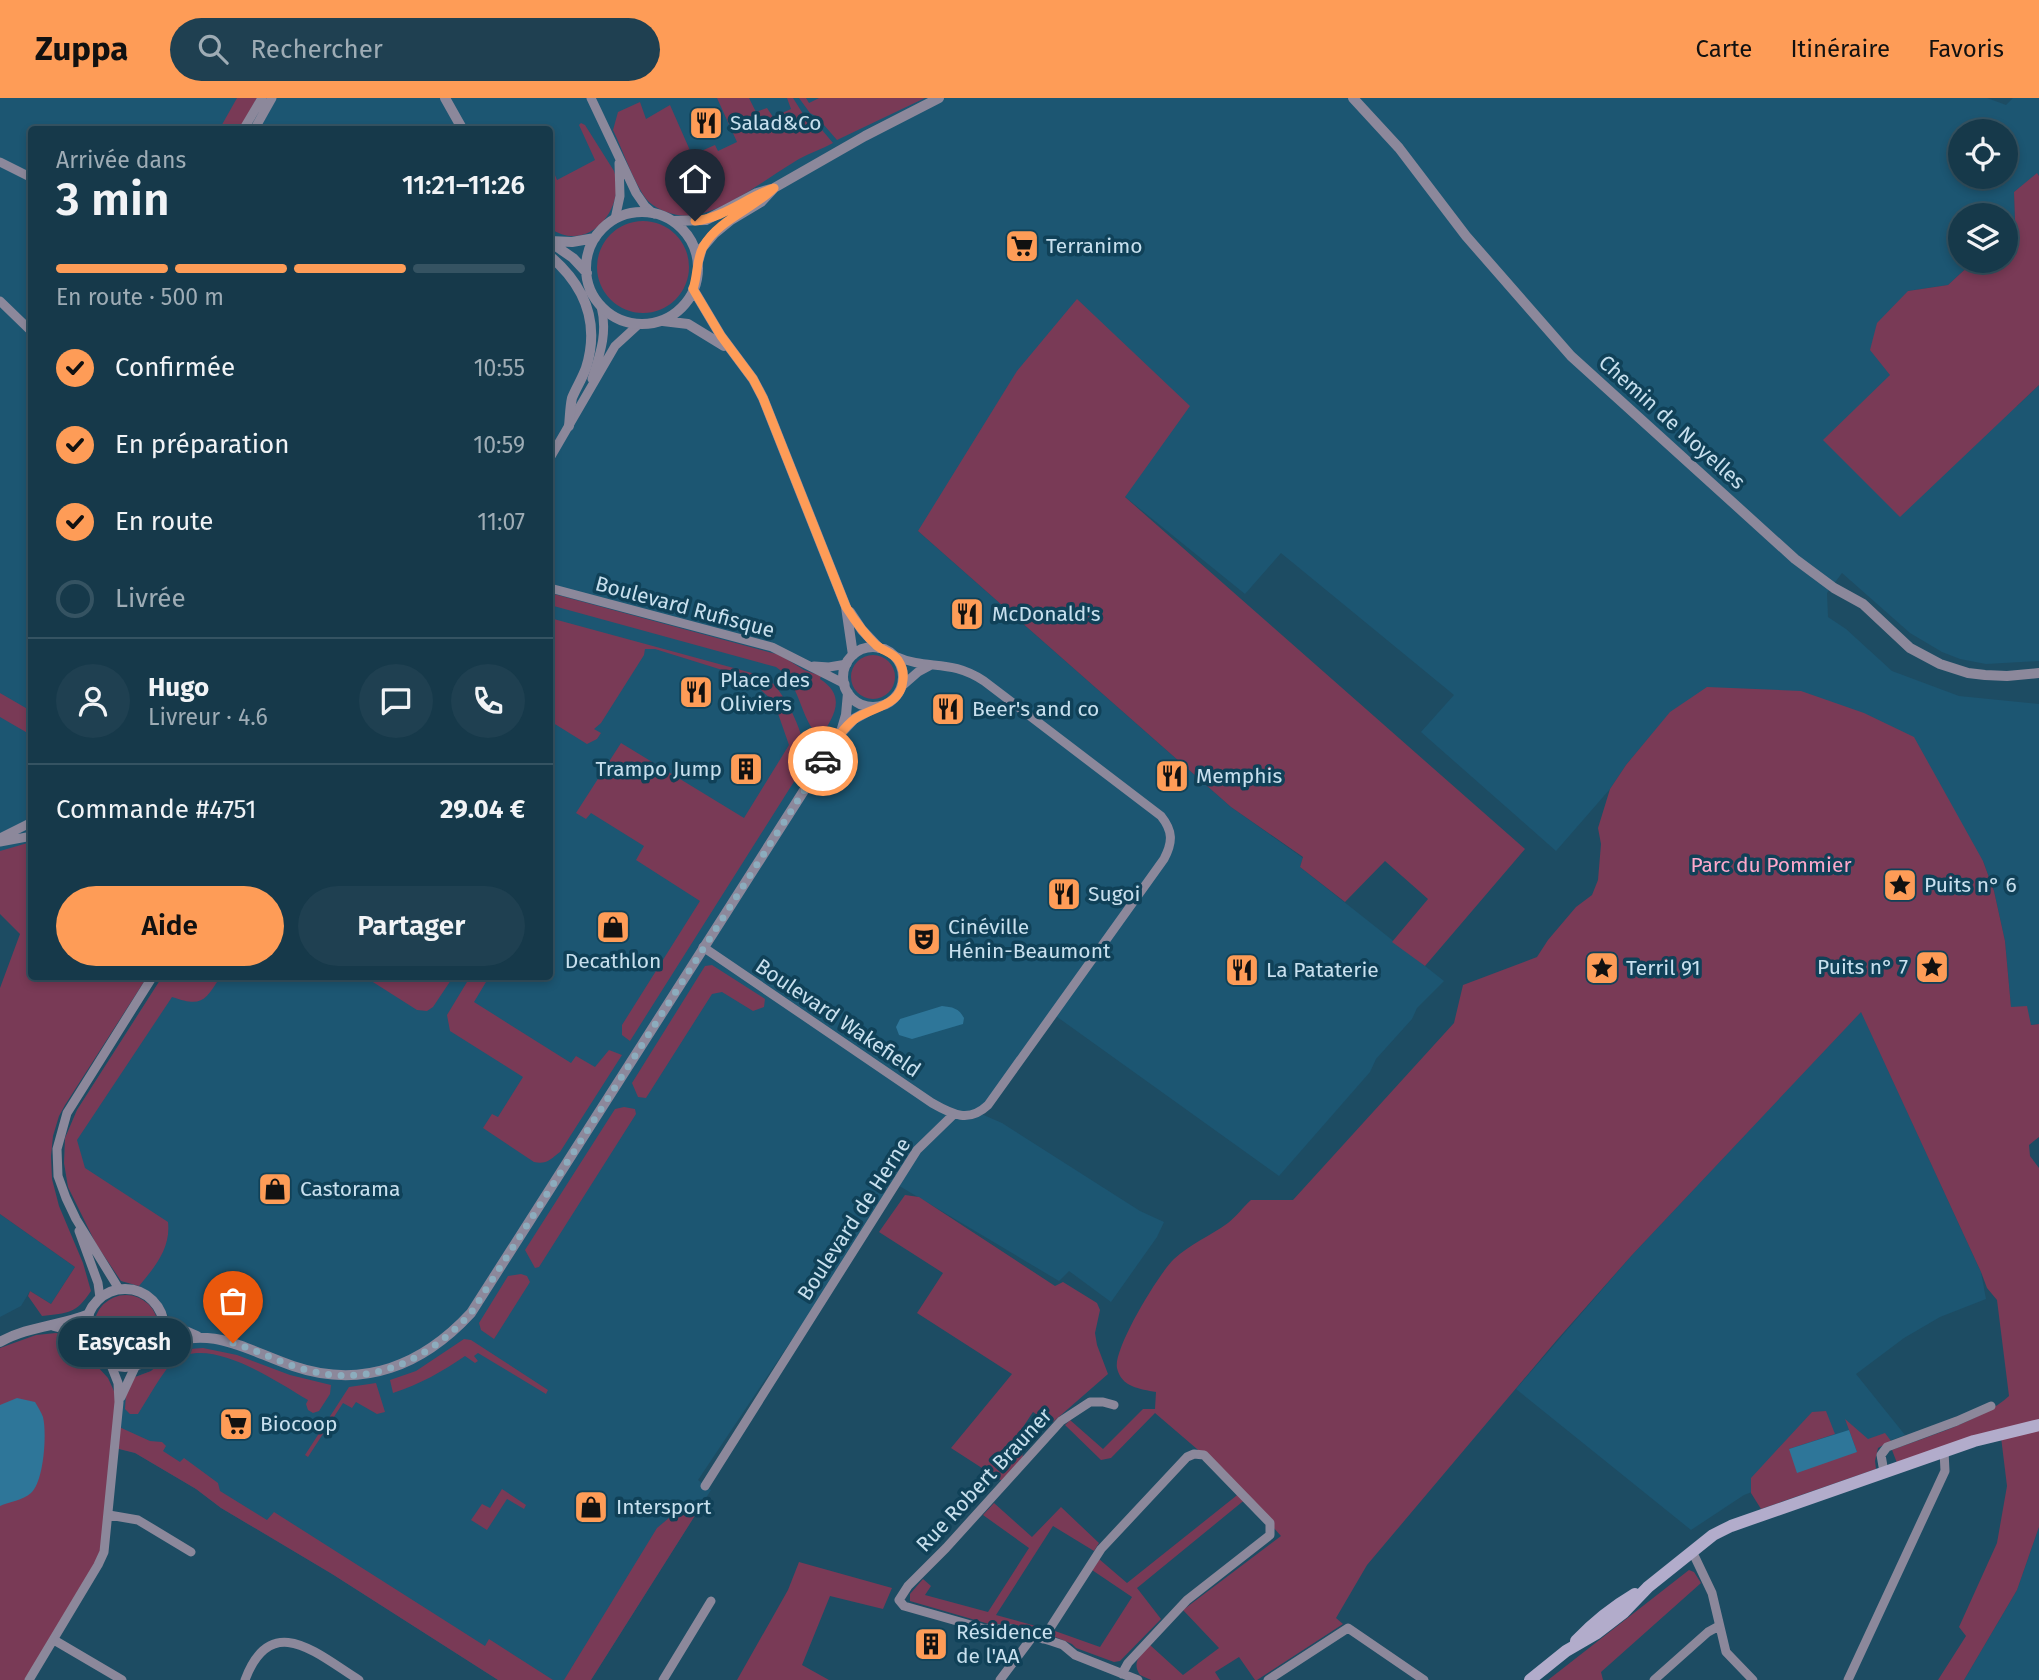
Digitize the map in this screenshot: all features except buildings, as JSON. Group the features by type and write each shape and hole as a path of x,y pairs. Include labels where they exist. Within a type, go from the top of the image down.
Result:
{"main road":[{"path":"1530,1680 1616,1605 1648,1587 1713,1535 1731,1526 1944,1451 2038,1425"}],"street":[{"path":"245,126 262,98"},
{"path":"256,126 272,98"},
{"path":"445,98 461,126"},
{"path":"591,98 618,158 645,206 654,214"},
{"path":"734,353 688,324 660,321 639,324 618,319 601,306 591,291 587,273 588,255 595,238 615,219 634,213 654,214 673,221 706,220 774,188 939,98"},
{"name":"Chemin de Noyelles","path":"1353,98 1399,148 1466,236 1571,356 1796,559 1834,588 1863,604 1894,634 1933,661 1968,673 2037,675"},
{"path":"615,219 620,195 618,158"},
{"path":"0,162 28,176"},
{"path":"660,321 674,314 685,303 693,289 702,248 709,239 731,220 761,202 774,188"},
{"path":"673,221 690,240 698,264"},
{"path":"553,241 572,242 595,238"},
{"path":"553,243 587,273"},
{"path":"553,259 566,270 578,287 591,325 589,356 571,401 569,426"},
{"path":"693,289 763,398 846,607 862,630 879,648 895,656 916,663 960,668 984,681 1153,809 1166,823 1171,836 1172,842 1164,859 988,1105 979,1114 972,1116 954,1114"},
{"path":"0,300 28,328"},
{"path":"587,394 604,340 605,322 601,306"},
{"path":"553,453 615,346 639,324"},
{"name":"Boulevard Rufisque","path":"553,589 772,647 846,689"},
{"path":"846,607 850,659"},
{"path":"840,734 846,715 844,671 850,659 862,649 879,648"},
{"path":"895,656 902,670 902,685"},
{"name":"Boulevard Rufisque","path":"809,666 829,667 850,659"},
{"path":"165,1322 202,1338 249,1347 307,1370 356,1375 401,1365 447,1338 471,1313 840,734 855,719 892,701 902,685 933,664"},
{"path":"846,689 860,704 876,707"},
{"path":"0,840 28,824"},
{"path":"0,840 28,836"},
{"name":"Boulevard Wakefield","path":"703,947 920,1096 954,1114"},
{"path":"100,1298 98,1283 76,1219 58,1176 57,1149 67,1113 150,980"},
{"name":"Boulevard de Herne","path":"705,1486 917,1150 954,1114"},
{"path":"76,1219 119,1289"},
{"path":"119,1289 133,1289 150,1297 157,1304 165,1322 160,1347 148,1361 135,1367 122,1368 100,1359 88,1339 86,1326 89,1314 100,1298 119,1289"},
{"path":"0,1342 23,1331 89,1314"},
{"path":"51,1325 88,1339"},
{"path":"160,1347 179,1340 202,1338"},
{"path":"29,1680 104,1552 119,1402 118,1383 111,1365"},
{"path":"119,1402 135,1367"},
{"name":"Rue Robert Brauner","path":"1038,1637 1007,1629 985,1629 904,1606 900,1598 908,1586 1061,1421 1090,1402 1114,1405"},
{"path":"1884,1472 1881,1455 1887,1447 1991,1406"},
{"path":"1848,1680 1945,1471 1944,1451"},
{"path":"1000,1680 1038,1637 1110,1537 1187,1457 1197,1453 1204,1455 1270,1523 1270,1535 1187,1600 1128,1663 1122,1674"},
{"path":"109,1515 138,1520 191,1552"},
{"path":"1692,1551 1712,1593 1728,1655 1752,1680"},
{"path":"663,1680 711,1601"},
{"path":"1654,1680 1708,1632 1719,1626"},
{"path":"1268,1680 1348,1628 1424,1680"},
{"path":"1038,1637 1063,1645 1075,1655 1138,1680"},
{"path":"54,1640 122,1680"},
{"path":"244,1680 258,1653 268,1645 281,1642 305,1646 359,1680"}],"shaded area":[{"path":"0,98 1987,98 2006,105 2013,98 2039,98 2039,176 2037,174 2018,189 2018,119 1948,119 1948,189 2018,189 2014,192 2014,203 1948,203 1948,273 1961,273 1948,285 1908,291 2017,406 2039,385 2039,661 1986,664 1942,652 1910,633 1842,573 1827,593 1828,617 1846,629 1892,671 1959,696 2039,704 2039,1024 2031,1025 2011,1008 2005,941 1994,891 1983,861 1670,713 1626,765 1610,789 1556,851 1421,732 1454,695 1281,553 1245,594 1124,496 918,531 1231,807 1303,858 1300,867 1444,981 1417,1008 1412,1019 1376,1059 1370,1072 1279,1176 1053,1014 979,1113 1002,1123 1140,1211 1164,1222 1157,1237 1111,1302 1069,1271 1059,1281 896,1184 698,1480 711,1490 591,1680 498,1680 332,1574 221,1508 196,1489 135,1453 115,1448 119,1402 135,1377 151,1371 166,1356 172,1322 159,1300 139,1286 121,1281 68,1187 64,1163 65,1138 77,1110 160,980 553,980 553,126 28,126 28,877 0,862"},
{"path":"942,1006 960,1012 964,1018 963,1024 912,1039 899,1035 896,1027 900,1019"},
{"path":"1861,1011 1981,1272 1986,1299 1940,1317 1904,1338 1856,1374 1905,1435 1744,1495 1691,1530 1516,1389 1632,1255"},
{"path":"0,1214 75,1267 51,1304 30,1291 21,1306 0,1317"},
{"path":"17,1398 35,1402 42,1415 45,1434 43,1457 39,1479 31,1493 0,1506 0,1405"},
{"path":"1849,1430 1857,1452 1797,1473 1789,1449"},
{"path":"2039,1527 2039,1680 1964,1680 2017,1590"}],"green space":[{"path":"237,98 257,98 242,126 221,126"},
{"path":"717,98 749,98 756,112 767,108 773,117 791,109 787,98 793,98 805,117 817,124 833,143 799,159 721,207 683,216 659,209 649,202 639,188 613,130 618,112 640,102 646,119 670,105 692,155 715,145 718,151 737,142"},
{"path":"799,98 806,98 809,103 819,98 925,98 837,140"},
{"path":"579,125 585,125 614,171 615,200 601,224 590,232 577,236 564,235 553,230 553,170 557,180 595,160"},
{"path":"2037,173 2039,385 1900,517 1823,440 1890,375 1870,350 1877,323 1908,291 1948,285 1961,273 2018,273 2018,203 2014,203 2014,192"},
{"path":"643,221 661,224 676,234 686,249 689,267 686,285 676,300 661,310 643,313 625,310 610,300 600,285 597,267 600,249 610,234 625,224"},
{"path":"1077,299 1190,406 1125,497 1525,849 1425,966 1392,942 1428,899 1385,861 1345,902 1300,867 1303,857 1231,807 918,531 1017,371"},
{"path":"553,594 780,655 804,670 821,676 820,679 829,686 836,700 833,715 820,738 808,721 790,682 776,667 553,606"},
{"path":"553,619 767,677 782,695 799,727 807,761 630,1041 622,1035 622,1025 700,901 636,860 644,846 591,813 586,819 576,813 621,743 744,818 789,745 774,702 748,678 655,649 645,649 644,655 601,723 594,729 601,733 597,739 587,744 553,723"},
{"path":"873,655 882,656 889,661 894,668 894,686 889,693 882,698 873,699 864,698 857,693 852,686 851,677 852,668 857,661 864,656"},
{"name":"Parc du Pommier","path":"1707,687 1801,691 1864,713 1914,737 1983,861 1994,891 2005,941 2011,1007 2027,1006 2031,1025 2039,1024 2039,1137 2029,1145 2030,1156 2039,1168 2039,1527 2017,1590 1964,1680 1938,1680 1966,1636 1959,1627 1997,1543 2007,1486 2000,1429 1897,1463 1892,1450 1970,1420 2009,1396 1997,1300 1987,1288 1861,1012 1632,1255 1556,1341 1367,1565 1336,1618 1343,1624 1257,1680 1239,1657 1215,1672 1220,1680 1151,1680 1140,1675 1137,1662 1150,1645 1183,1675 1219,1648 1183,1610 1281,1536 1247,1498 1137,1588 1161,1619 1120,1661 1114,1662 1076,1648 1053,1636 1055,1631 1100,1647 1132,1597 1092,1570 1099,1559 1127,1583 1241,1492 1204,1455 1155,1413 1111,1458 1101,1460 1065,1425 1070,1420 1103,1449 1143,1409 1155,1409 1156,1392 1127,1383 1117,1368 1129,1329 1158,1279 1174,1259 1228,1223 1251,1200 1293,1200 1454,1023 1463,985 1537,957 1576,907 1592,895 1598,880 1601,844 1598,828 1610,789 1626,765 1670,712"},
{"path":"0,693 28,709 28,733 0,717"},
{"path":"28,843 28,980 145,980 59,1116 53,1136 52,1179 59,1206 83,1263 91,1291 81,1304 71,1311 42,1316 28,1296 30,1291 51,1304 75,1267 0,1214 0,988 20,934 0,914 0,851"},
{"path":"712,965 765,999 764,1007 753,1011 722,992 712,994 646,1098 638,1097 632,1083 705,966"},
{"path":"160,980 218,980 206,997 196,1002 172,997 77,1140 85,1168 168,1222 164,1249 139,1286 121,1281 96,1244 68,1187 64,1163 65,1138 77,1110"},
{"path":"370,980 451,980 433,1007 427,1011 417,1010"},
{"path":"468,980 487,980 474,1002 571,1063 576,1056 595,1067 609,1050 622,1055 560,1152 545,1162 538,1163 483,1128 492,1114 498,1117 523,1077 450,1031 447,1015"},
{"path":"615,1109 635,1109 636,1114 539,1267 535,1268 525,1250"},
{"path":"905,1195 919,1197 1055,1286 1063,1282 1097,1303 1100,1310 1095,1333 1108,1374 1053,1422 1033,1412 1013,1442 1022,1452 1023,1458 1002,1481 951,1448 1012,1374 917,1313 943,1273 879,1232"},
{"path":"508,1276 527,1276 530,1282 494,1339 481,1330 479,1323"},
{"path":"126,1295 138,1297 149,1304 156,1315 156,1339 149,1350 138,1357 126,1359 114,1357 103,1350 96,1339 94,1327 96,1315 103,1304 114,1297"},
{"path":"56,1333 76,1339 108,1378 119,1402 117,1426 150,1441 162,1442 166,1446 163,1451 180,1462 184,1458 218,1483 220,1491 267,1520 274,1512 485,1646 489,1639 553,1680 498,1680 332,1574 221,1508 196,1489 135,1453 115,1448 104,1552 29,1680 0,1680 0,1348 36,1335"},
{"path":"464,1339 471,1340 548,1390 546,1394 478,1353 474,1356 478,1361 475,1363 465,1356 431,1377 393,1393 390,1380 416,1371"},
{"path":"203,1348 237,1355 290,1375 331,1385 330,1394 319,1411 313,1413 308,1410 308,1400 261,1373 224,1357 205,1353 189,1354 170,1365 138,1414 130,1414 125,1409 126,1394 135,1377 151,1371 176,1350"},
{"path":"376,1383 385,1412 377,1414 356,1402 352,1408 343,1403 308,1457 305,1455 349,1387"},
{"path":"1826,1411 1835,1434 1789,1449 1857,1452 1845,1419 1868,1439 1885,1433 1891,1441 1878,1448 1876,1469 1761,1509 1751,1493 1751,1478 1812,1412"},
{"path":"502,1489 526,1505 524,1509 507,1499 487,1530 471,1520 482,1504 490,1508"},
{"path":"994,1503 1032,1537 1061,1507 1099,1543 1094,1551 1053,1526 996,1615 1043,1628 1039,1632 1013,1624 989,1624 910,1601 910,1594 923,1579 931,1586 925,1595 988,1612 1029,1548 983,1515"},
{"path":"676,1512 696,1514 591,1680 564,1680 657,1528"},
{"path":"799,1562 892,1588 883,1609 830,1596 802,1665 829,1680 737,1680 788,1590"},
{"path":"1689,1570 1694,1572 1701,1583 1601,1672 1603,1680 1548,1680"}],"way so far":[{"path":"233,1343 307,1370 356,1375 401,1365 447,1338 471,1313 823,761"}],"place":[{"name":"Salad&Co","path":"706,123"},
{"name":"Terranimo","path":"1022,246"},
{"name":"McDonald's","path":"967,614"},
{"name":"Place des Oliviers","path":"696,692"},
{"name":"Beer's and co","path":"948,709"},
{"name":"Trampo Jump","path":"746,769"},
{"name":"Memphis","path":"1172,776"},
{"name":"Puits n° 6","path":"1900,885"},
{"name":"Sugoi","path":"1064,894"},
{"name":"Decathlon","path":"613,927"},
{"name":"Cinéville Hénin-Beaumont","path":"924,939"},
{"name":"Puits n° 7","path":"1932,967"},
{"name":"Terril 91","path":"1602,968"},
{"name":"La Pataterie","path":"1242,970"},
{"name":"Castorama","path":"275,1189"},
{"name":"Easycash","path":"233,1343"},
{"name":"Biocoop","path":"236,1424"},
{"name":"Intersport","path":"591,1507"},
{"name":"Résidence de l'AA","path":"931,1644"}],"route":[{"path":"695,221 706,220 774,188 761,202 731,220 709,239 702,248 693,289 763,398 846,607 863,632 879,648 895,656 904,678 899,694 885,705 855,719 840,734 823,761"}]}
